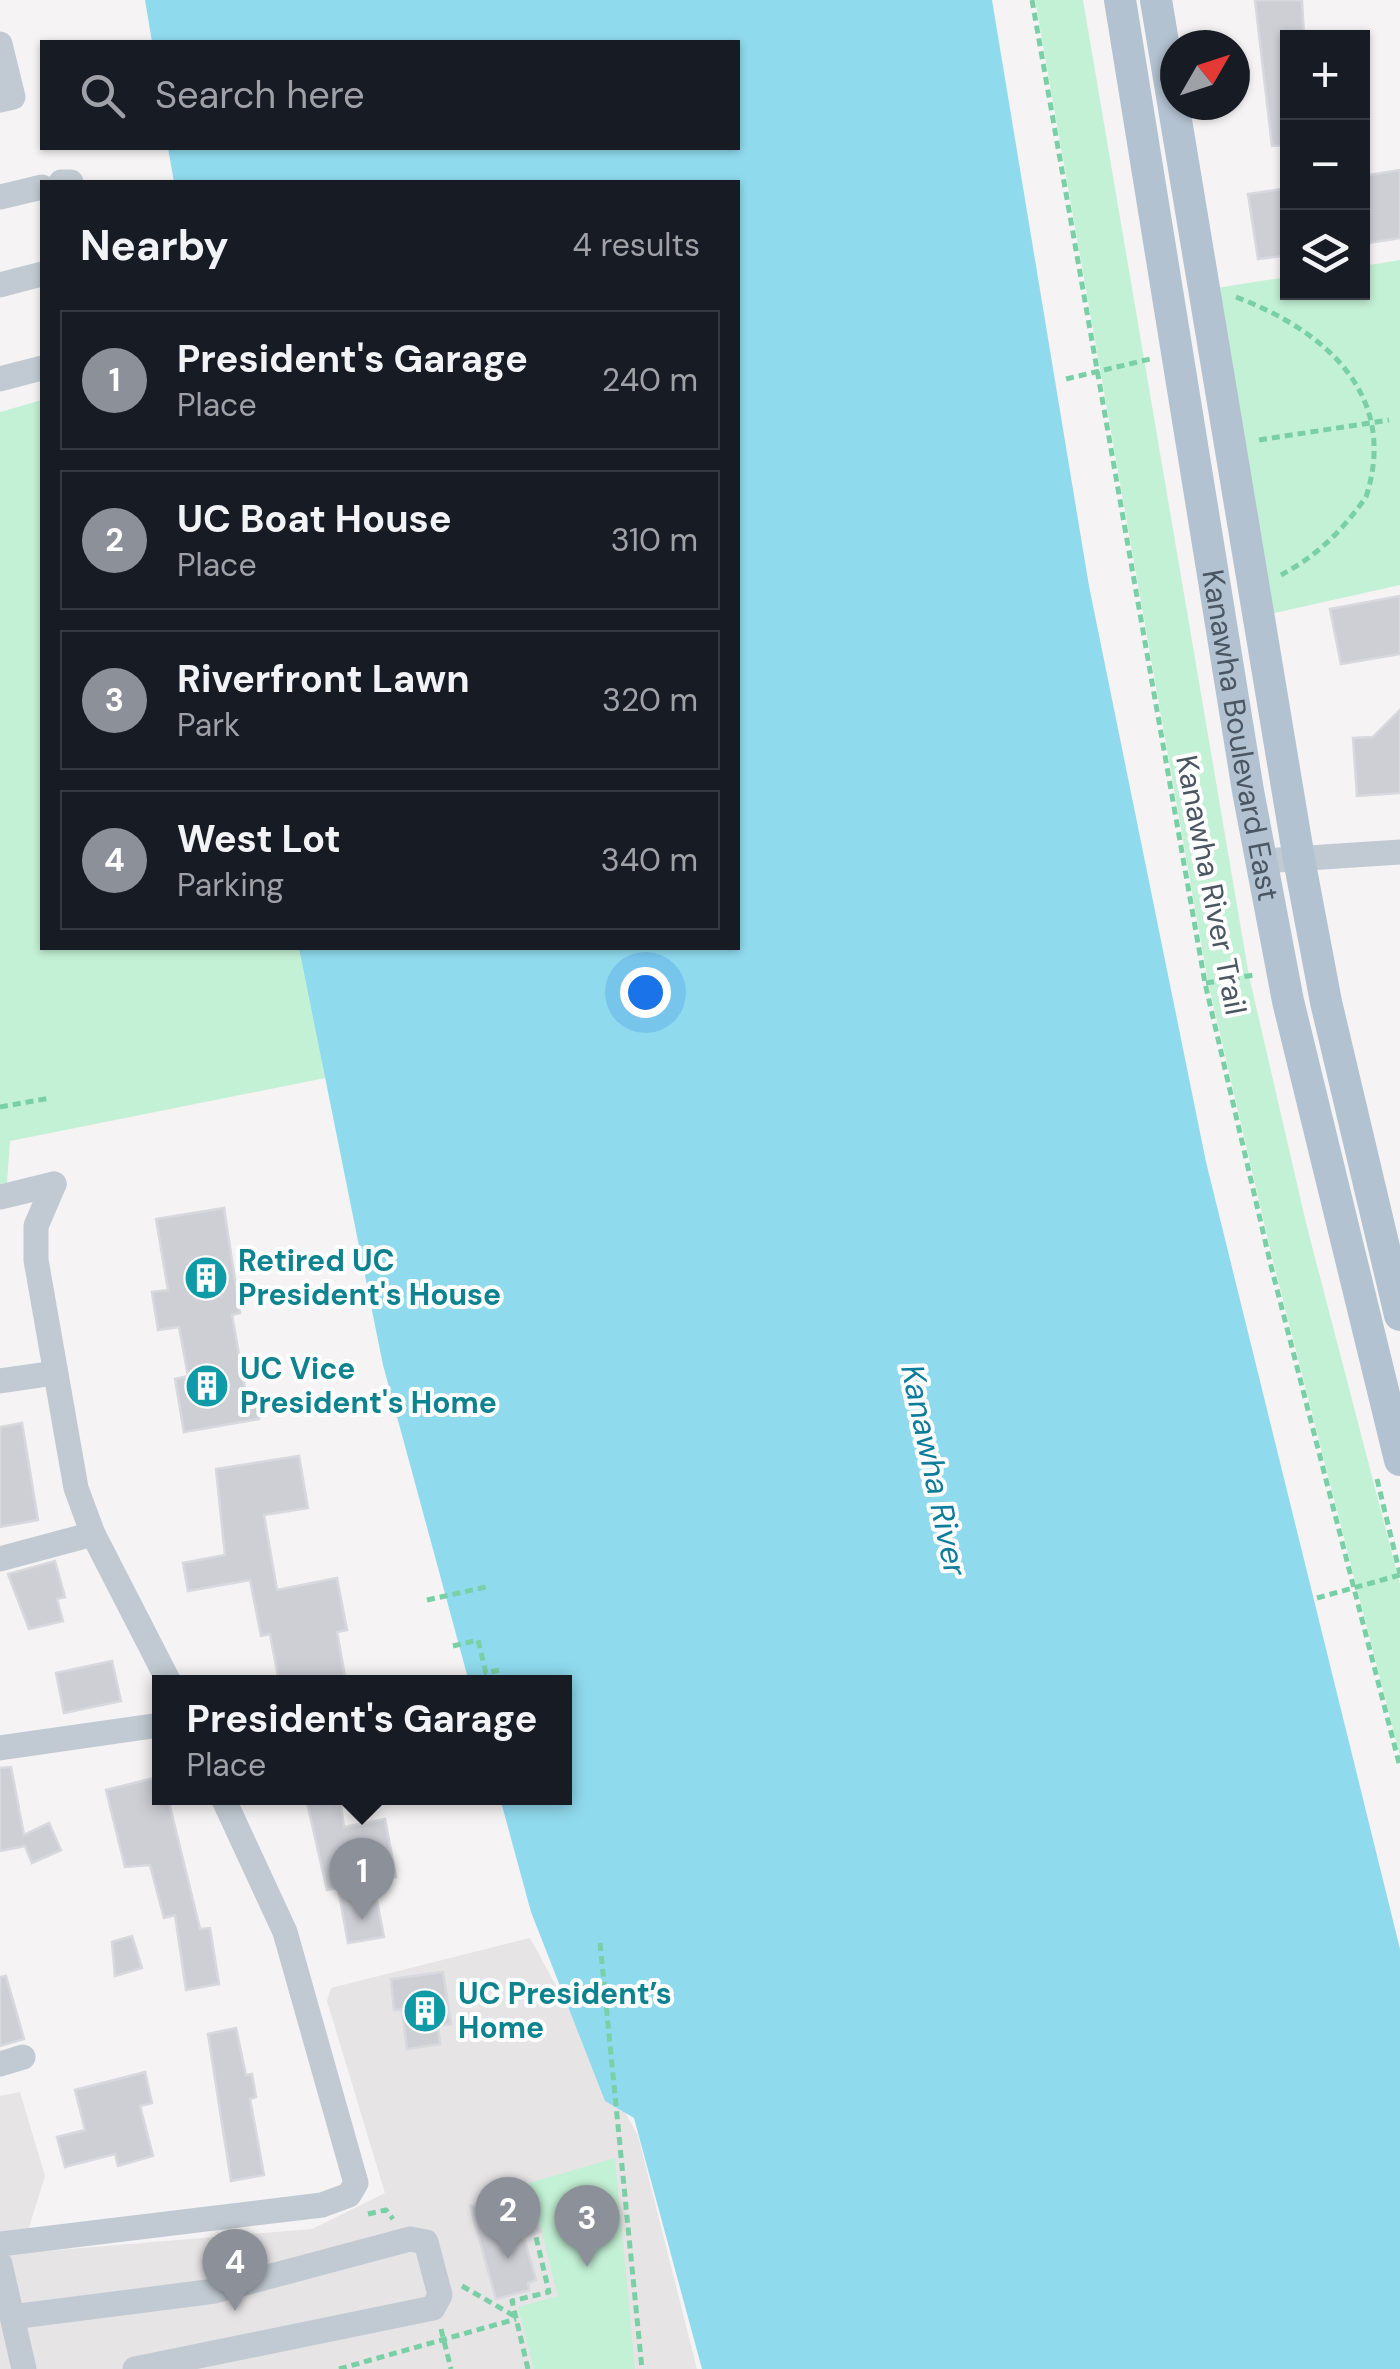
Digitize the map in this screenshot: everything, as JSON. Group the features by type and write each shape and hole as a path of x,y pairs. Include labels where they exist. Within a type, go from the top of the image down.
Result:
{"main road":[{"name":"Kanawha Boulevard East","path":"1120,0 1261,862 1288,1001 1400,1460"},
{"name":"Kanawha Boulevard East","path":"1156,0 1299,859 1326,1002 1399,1307"}],"street":[{"path":"0,44 14,96 0,100"},
{"path":"0,198 40,188"},
{"path":"0,285 40,275"},
{"path":"0,380 40,369"},
{"path":"1261,862 1400,852"},
{"path":"0,1197 54,1184 36,1226 36,1260 76,1488 93,1534 165,1675"},
{"path":"0,1381 55,1373"},
{"path":"0,1559 93,1534"},
{"path":"0,1748 152,1726"},
{"path":"0,2244 322,2205 350,2195 356,2183 285,1932 226,1805"},
{"path":"12,2318 214,2291 410,2239 426,2242 440,2295 432,2308 135,2369"},
{"path":"0,2264 24,2369"}],"path":[{"name":"Kanawha River Trail","path":"1032,0 1205,983 1352,1588 1400,1767"},
{"path":"1233,296 1288,316 1336,344"},
{"path":"1066,379 1151,358"},
{"path":"1384,406 1390,433"},
{"path":"1256,440 1388,420"},
{"path":"1278,576 1312,558 1332,540 1383,470"},
{"path":"1205,983 1257,974"},
{"path":"0,1107 50,1098"},
{"path":"1317,1598 1400,1575"},
{"path":"427,1600 486,1588"},
{"path":"453,1646 478,1640 486,1673 503,1669"},
{"path":"600,1942 642,2369"},
{"path":"528,2369 512,2301 549,2292 536,2237"},
{"path":"449,2278 516,2318"},
{"path":"339,2369 516,2318"},
{"path":"438,2320 451,2369"}],"shaded area":[{"path":"530,1938 638,2136 697,2369 0,2369 0,2096 20,2092 45,2176 21,2253 312,2229 385,2193 327,2001 331,1988"}],"green space":[{"path":"1035,0 1083,0 1249,976 1307,1227 1400,1584 1400,1756 1274,1265 1208,982"},
{"path":"1400,260 1400,585 1256,617 1204,290 1280,278 1280,300 1370,300 1370,265"},
{"path":"40,401 40,950 303,950 325,1078 10,1141 7,1183 0,1184 0,412"},
{"path":"615,2158 635,2369 534,2369 518,2307 558,2296 529,2183"}],"water":[{"name":"Kanawha River","path":"145,0 992,0 1089,586 1206,1162 1400,1949 1400,2369 702,2369 634,2118 605,2101 531,1912 502,1805 572,1805 572,1675 467,1675 383,1365 299,950 740,950 740,180 174,180 168,150 740,150 740,40 152,40"}],"building":[{"path":"1255,0 1302,0 1304,30 1280,30 1280,146 1272,146"},
{"path":"1400,170 1400,238 1370,243 1370,175"},
{"path":"1280,189 1280,256 1258,259 1248,194"},
{"path":"1400,596 1400,654 1341,664 1330,609"},
{"path":"1400,710 1400,793 1357,796 1353,738 1373,737"},
{"path":"224,1208 240,1313 232,1315 246,1394 255,1392 259,1419 184,1432 175,1379 188,1376 179,1327 158,1330 152,1292 168,1290 156,1219"},
{"path":"22,1423 38,1520 0,1527 0,1427"},
{"path":"299,1456 308,1508 264,1515 277,1590 337,1578 347,1630 337,1632 345,1675 278,1675 270,1634 261,1636 250,1580 188,1591 183,1563 225,1555 216,1469"},
{"path":"55,1561 65,1597 57,1599 63,1621 29,1629 8,1574"},
{"path":"112,1661 121,1701 64,1713 56,1673"},
{"path":"11,1767 24,1835 49,1823 61,1850 32,1863 25,1846 0,1851 0,1768"},
{"path":"152,1778 152,1805 170,1805 200,1929 210,1928 219,1984 186,1990 175,1915 164,1918 150,1865 125,1867 106,1790"},
{"path":"308,1805 341,1805 344,1827 385,1819 396,1877 373,1881 384,1937 348,1943 338,1888 327,1890"},
{"path":"132,1936 142,1968 115,1976 112,1942"},
{"name":"UC President’s Home","path":"443,1972 451,2024 438,2025 440,2044 407,2049 402,2010 394,2010 391,1979"},
{"path":"6,1976 24,2039 0,2046 0,1977"},
{"path":"236,2028 246,2075 252,2074 256,2097 250,2099 264,2175 231,2181 208,2034"},
{"path":"145,2072 152,2103 140,2106 153,2156 118,2166 115,2154 65,2167 57,2137 85,2130 75,2090"},
{"path":"528,2192 541,2232 524,2237 536,2280 528,2283 529,2290 496,2299 470,2206"}],"place":[{"name":"Retired UC President's House","path":"206,1278"},
{"name":"UC Vice President's Home","path":"207,1386"},
{"name":"President's Garage","path":"362,1920"},
{"name":"UC President’s Home","path":"425,2011"},
{"name":"UC Boat House","path":"508,2259"},
{"name":"Riverfront Lawn","path":"587,2267"},
{"name":"West Lot","path":"235,2311"}]}
